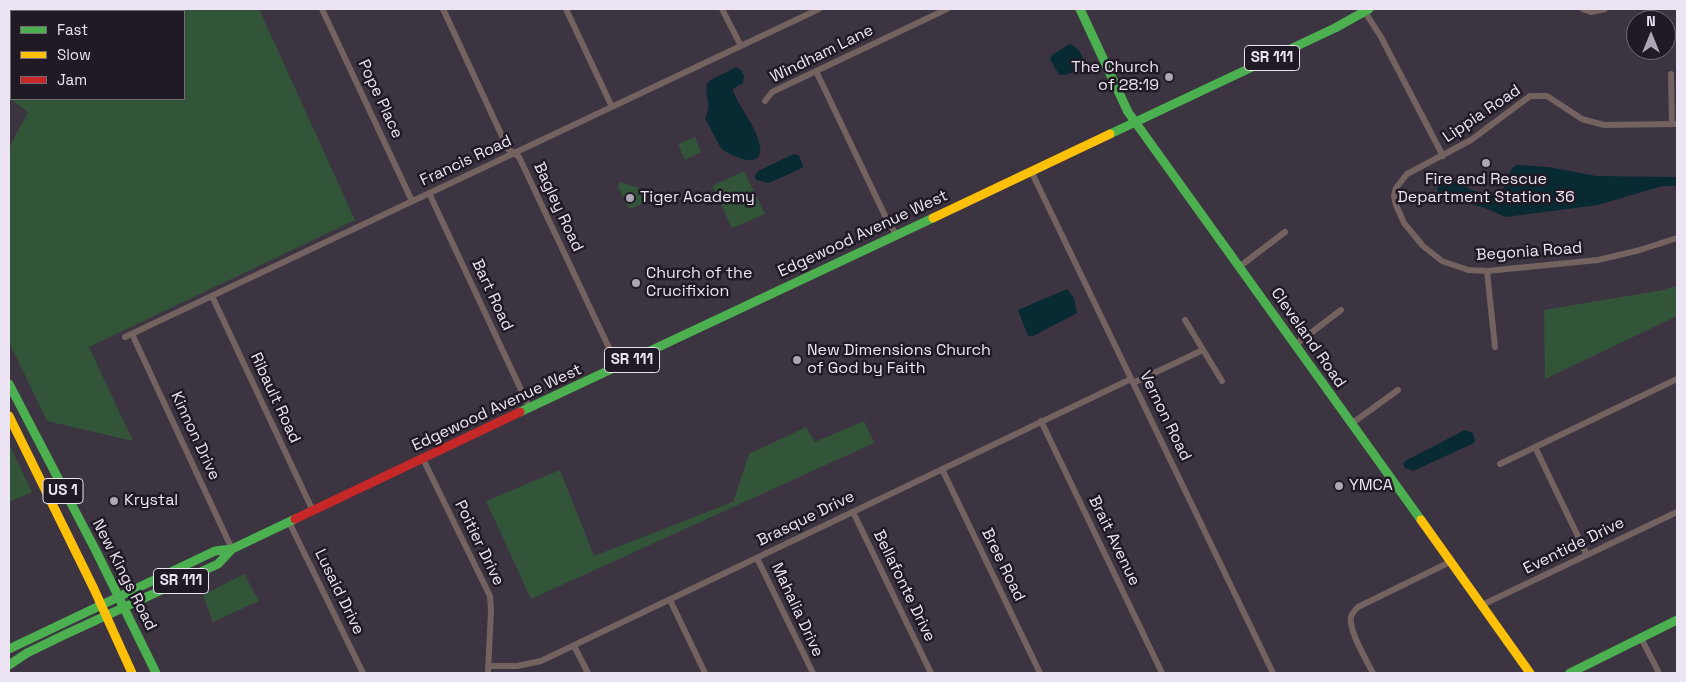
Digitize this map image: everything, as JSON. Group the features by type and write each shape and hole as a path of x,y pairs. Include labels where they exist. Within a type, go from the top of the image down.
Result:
{"main road":[{"name":"Cleveland Road","path":"1080,9 1128,112 1530,673"},
{"name":"Edgewood Avenue West","path":"125,608 218,564 232,549 1335,28 1367,10"},
{"name":"New Kings Road","path":"9,384 119,596 156,673"},
{"name":"New Kings Road","path":"9,416 132,673"},
{"name":"Edgewood Avenue West","path":"119,596 215,550 232,549"},
{"name":"SR 111","path":"9,649 119,596"},
{"name":"SR 111","path":"9,665 27,654 125,608"},
{"path":"1570,673 1677,620"}],"street":[{"name":"Pope Place","path":"322,9 412,201"},
{"name":"Bagley Road","path":"443,9 508,149 519,156 618,367"},
{"path":"566,9 612,107"},
{"path":"722,9 741,46"},
{"name":"Francis Road","path":"125,337 819,9"},
{"name":"Windham Lane","path":"765,102 772,92 947,9"},
{"path":"1583,9 1596,12 1605,9"},
{"path":"1367,10 1443,156"},
{"path":"816,71 889,224 897,235"},
{"path":"1671,74 1675,124"},
{"name":"Lippia Road","path":"1396,188 1407,174 1471,140 1530,96 1538,95 1555,100 1582,119 1593,123 1604,125 1675,124"},
{"name":"Vernon Road","path":"1031,172 1273,673"},
{"name":"Begonia Road","path":"1396,188 1394,196 1398,211 1404,223 1423,246 1442,261 1468,270 1487,272 1598,260 1640,250 1677,238"},
{"name":"Bart Road","path":"429,193 530,408"},
{"path":"1239,267 1285,232"},
{"path":"1487,272 1494,347"},
{"name":"Ribault Road","path":"212,296 312,511"},
{"path":"1295,345 1341,310"},
{"path":"1185,320 1222,381"},
{"name":"Kinnon Drive","path":"132,334 232,549"},
{"name":"Brasque Drive","path":"488,670 541,661 1041,421 1203,350"},
{"path":"1500,464 1677,379"},
{"path":"1351,424 1398,390"},
{"name":"Brait Avenue","path":"1041,421 1162,673"},
{"path":"1535,447 1587,555"},
{"name":"Poitier Drive","path":"423,459 490,596 492,611 488,670"},
{"name":"Bree Road","path":"942,469 1040,673"},
{"name":"Bellafonte Drive","path":"853,512 931,673"},
{"name":"Eventide Drive","path":"1482,606 1677,512"},
{"name":"Lusaid Drive","path":"289,522 363,673"},
{"name":"Mahalia Drive","path":"757,558 812,673"},
{"path":"1373,673 1352,628 1351,616 1358,607 1450,562"},
{"path":"670,600 705,673"},
{"path":"1641,638 1659,673"},
{"path":"574,646 588,673"}],"green space":[{"path":"9,9 259,9 355,220 89,347 133,441 47,421 9,342 9,148 28,112 12,100 185,100 185,10 10,10 10,99"},
{"path":"695,137 701,152 685,160 678,144"},
{"path":"744,171 765,214 732,228 712,186"},
{"path":"620,182 648,191 647,201 629,209 618,187"},
{"path":"1677,286 1677,316 1545,379 1544,310"},
{"path":"864,421 874,443 531,599 486,501 560,470 594,556 733,502 749,454 806,427 815,442"},
{"path":"9,444 32,492 9,502"},
{"path":"244,574 259,601 213,622 203,595"}],"water":[{"path":"1069,44 1080,51 1084,64 1073,72 1059,75 1050,59 1052,55"},
{"path":"736,67 741,70 744,76 743,83 733,89 733,91 756,132 760,147 760,154 751,160 738,158 722,149 705,118 708,107 706,89 709,81"},
{"path":"794,154 799,155 802,168 769,183 756,180 755,176 758,171"},
{"path":"1517,165 1549,167 1596,176 1677,177 1677,186 1662,186 1598,205 1506,217 1485,208 1439,195 1437,189 1444,178 1447,178 1482,195 1492,195 1503,189 1512,168"},
{"path":"1067,289 1074,298 1077,313 1033,336 1028,336 1018,310"},
{"path":"1465,430 1473,433 1474,443 1413,471 1405,468 1403,464 1405,461"}],"traffic: fast":[{"path":"1080,9 1128,112 1421,520"},
{"path":"1110,134 1335,28 1369,9"},
{"path":"520,412 933,218"},
{"path":"9,384 97,553 156,673"},
{"path":"9,665 27,653 64,635 218,564 232,549 295,519"},
{"path":"9,649 215,551 232,549"},
{"path":"1570,673 1677,620"}],"traffic: slow":[{"path":"933,218 1110,134"},
{"path":"9,416 94,589 132,673"},
{"path":"1421,520 1530,673"}],"traffic: jam":[{"path":"295,519 520,412"}],"place":[{"name":"The Church of 28:19","path":"1169,77"},
{"name":"Fire and Rescue Department Station 36","path":"1486,163"},
{"name":"Tiger Academy","path":"630,198"},
{"name":"Church of the Crucifixion","path":"636,283"},
{"name":"New Dimensions Church of God by Faith","path":"797,360"},
{"name":"YMCA","path":"1339,486"},
{"name":"Krystal","path":"114,501"}]}
